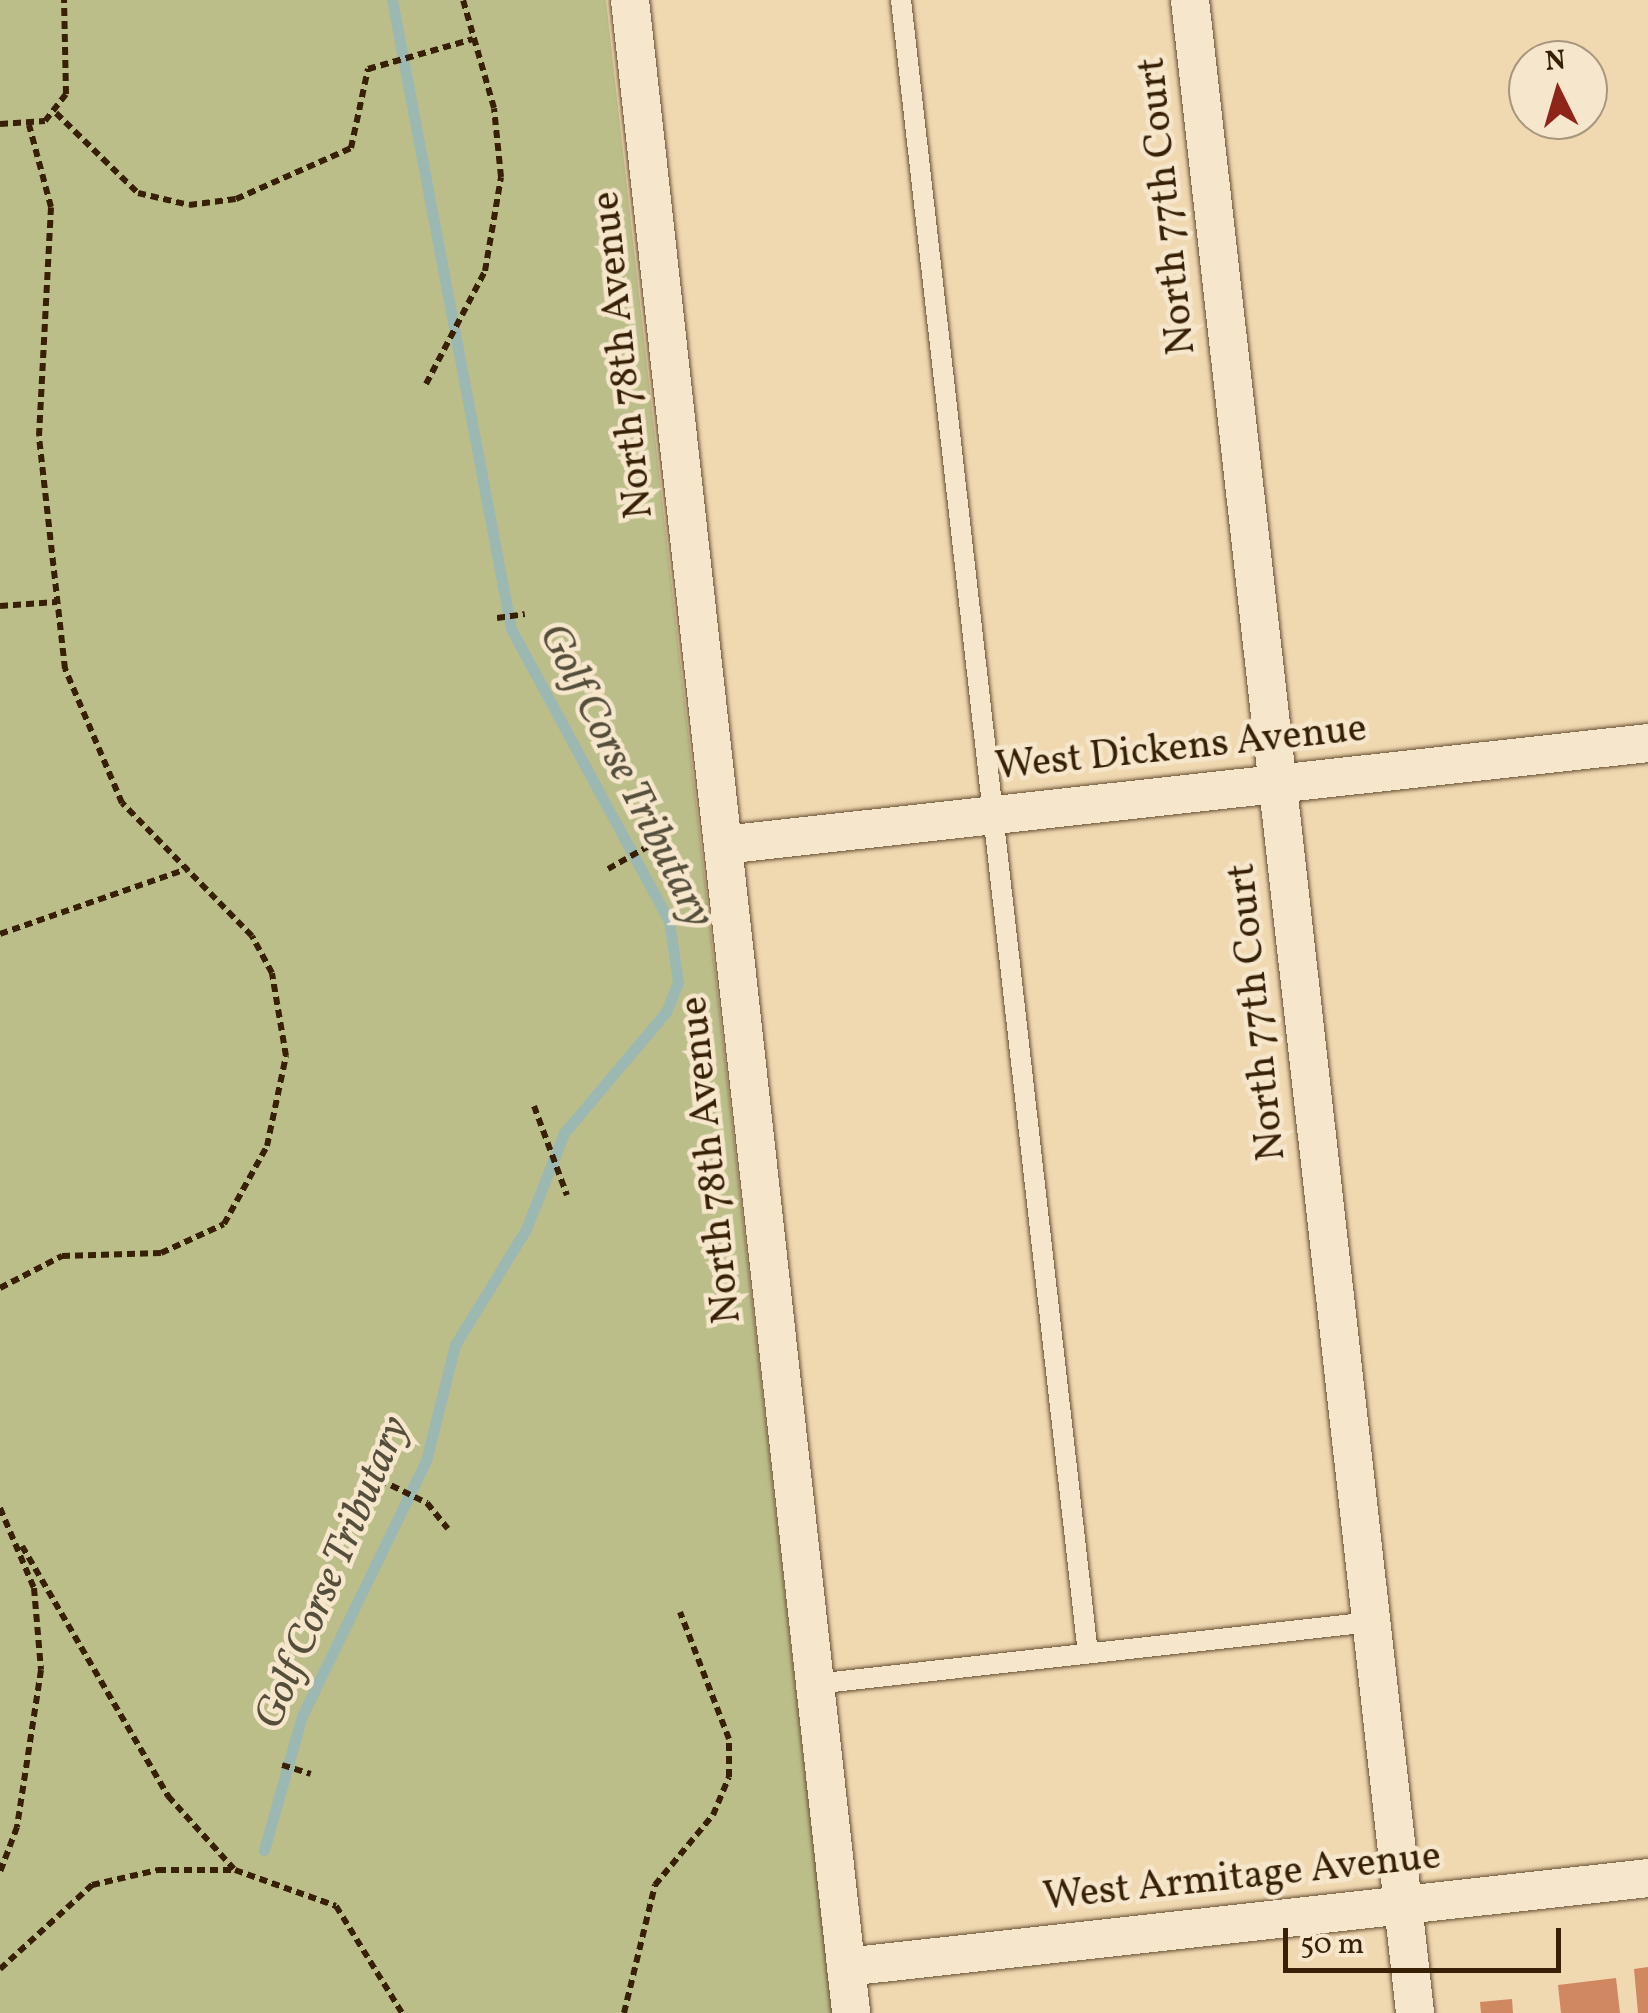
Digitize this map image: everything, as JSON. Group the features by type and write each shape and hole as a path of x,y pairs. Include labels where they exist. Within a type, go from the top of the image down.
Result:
{"street":[{"name":"North 78th Avenue","path":"630,0 851,2013"},
{"name":"North 77th Court","path":"1190,0 1415,2013"},
{"name":"West Dickens Avenue","path":"723,845 1648,743"},
{"name":"West Armitage Avenue","path":"846,1966 1648,1878"}],"lane":[{"path":"901,0 1088,1653"},
{"path":"815,1684 1372,1622"}],"path":[{"path":"56,113 69,58 64,0"},
{"path":"426,384 465,313 494,239 501,177 494,108 463,0"},
{"path":"56,113 138,193 188,205 236,199 351,148 365,106 362,81 380,61 420,55 472,38"},
{"path":"0,124 30,125 56,113"},
{"path":"0,1288 62,1256 196,1243 246,1198 286,1056 283,1013 252,936 122,803 103,771 64,669 39,436 50,207 30,125"},
{"path":"0,606 56,602"},
{"path":"497,618 525,614"},
{"path":"608,869 647,847"},
{"path":"0,934 189,868"},
{"path":"534,1106 550,1135 567,1195"},
{"path":"368,1474 427,1503 448,1528"},
{"path":"1,1508 168,1796 235,1870"},
{"path":"0,1872 17,1828 41,1670 22,1546"},
{"path":"624,2013 656,1885 713,1816 729,1778 729,1739 680,1612"},
{"path":"282,1765 312,1774"},
{"path":"0,1969 92,1885 158,1870 235,1870 336,1906 402,2013"}],"green space":[{"path":"0,0 606,0 832,2013 0,2013"}],"building":[{"path":"1648,1967 1648,2013 1638,2013 1634,1969"},
{"path":"1616,1978 1620,2013 1561,2013 1558,1985"},
{"path":"1512,1999 1513,2013 1481,2013 1480,2002"}],"waterway":[{"name":"Golf Corse Tributary","path":"264,1850 302,1716 426,1461 455,1345 526,1229 564,1133 666,1012 678,982 669,921 511,629 392,0"}]}
